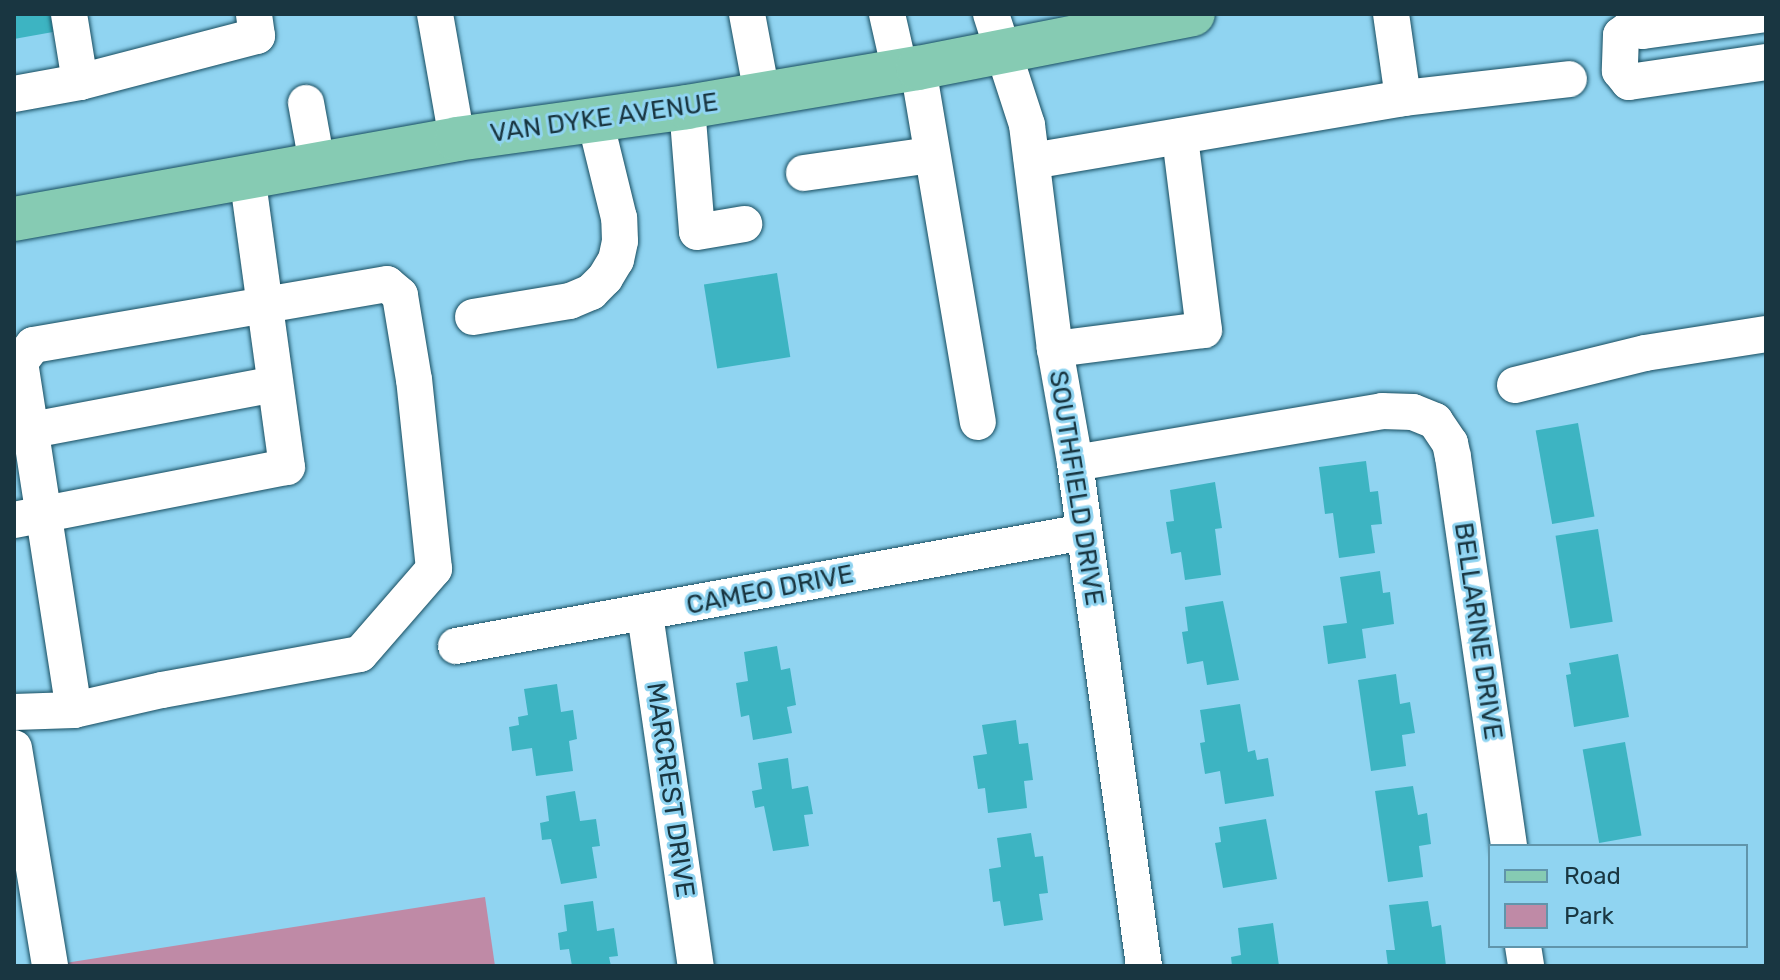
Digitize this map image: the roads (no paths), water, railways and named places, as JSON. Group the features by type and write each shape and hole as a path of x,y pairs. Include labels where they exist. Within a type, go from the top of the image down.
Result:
{"main road":[{"name":"VAN DYKE AVENUE","path":"14,219 457,139 687,107 909,69 999,33 1193,14"}],"street":[{"path":"69,14 80,82"},
{"path":"14,94 80,82 257,36 254,14"},
{"path":"435,14 457,139"},
{"path":"747,14 762,94"},
{"path":"887,14 909,69 930,155 978,422"},
{"path":"1391,14 1403,98"},
{"path":"1765,14 1643,31 1636,19 1621,35 1620,71 1629,82 1766,62"},
{"name":"SOUTHFIELD DRIVE","path":"999,33 1027,125 1055,349 1075,463 1144,966"},
{"path":"1032,161 1403,98 1569,79"},
{"path":"306,103 317,163"},
{"path":"687,107 697,232 744,224"},
{"path":"473,317 570,301 591,292 605,278 616,260 620,241 619,218 595,120"},
{"path":"1055,349 1204,330 1180,136"},
{"path":"804,173 930,155"},
{"path":"30,517 287,467 247,175"},
{"path":"14,712 74,710 162,690 360,654 434,569 414,380 400,295 387,284 264,302 33,345 20,362 32,430 30,517 74,710"},
{"path":"1515,385 1645,353 1766,334"},
{"path":"32,430 275,384"},
{"name":"BELLARINE DRIVE","path":"1075,463 1382,411 1413,412 1435,421 1450,443 1453,457 1509,844"},
{"name":"CAMEO DRIVE","path":"456,646 1084,532"},
{"name":"MARCREST DRIVE","path":"645,614 696,966"},
{"path":"14,748 29,928 50,966"}]}
